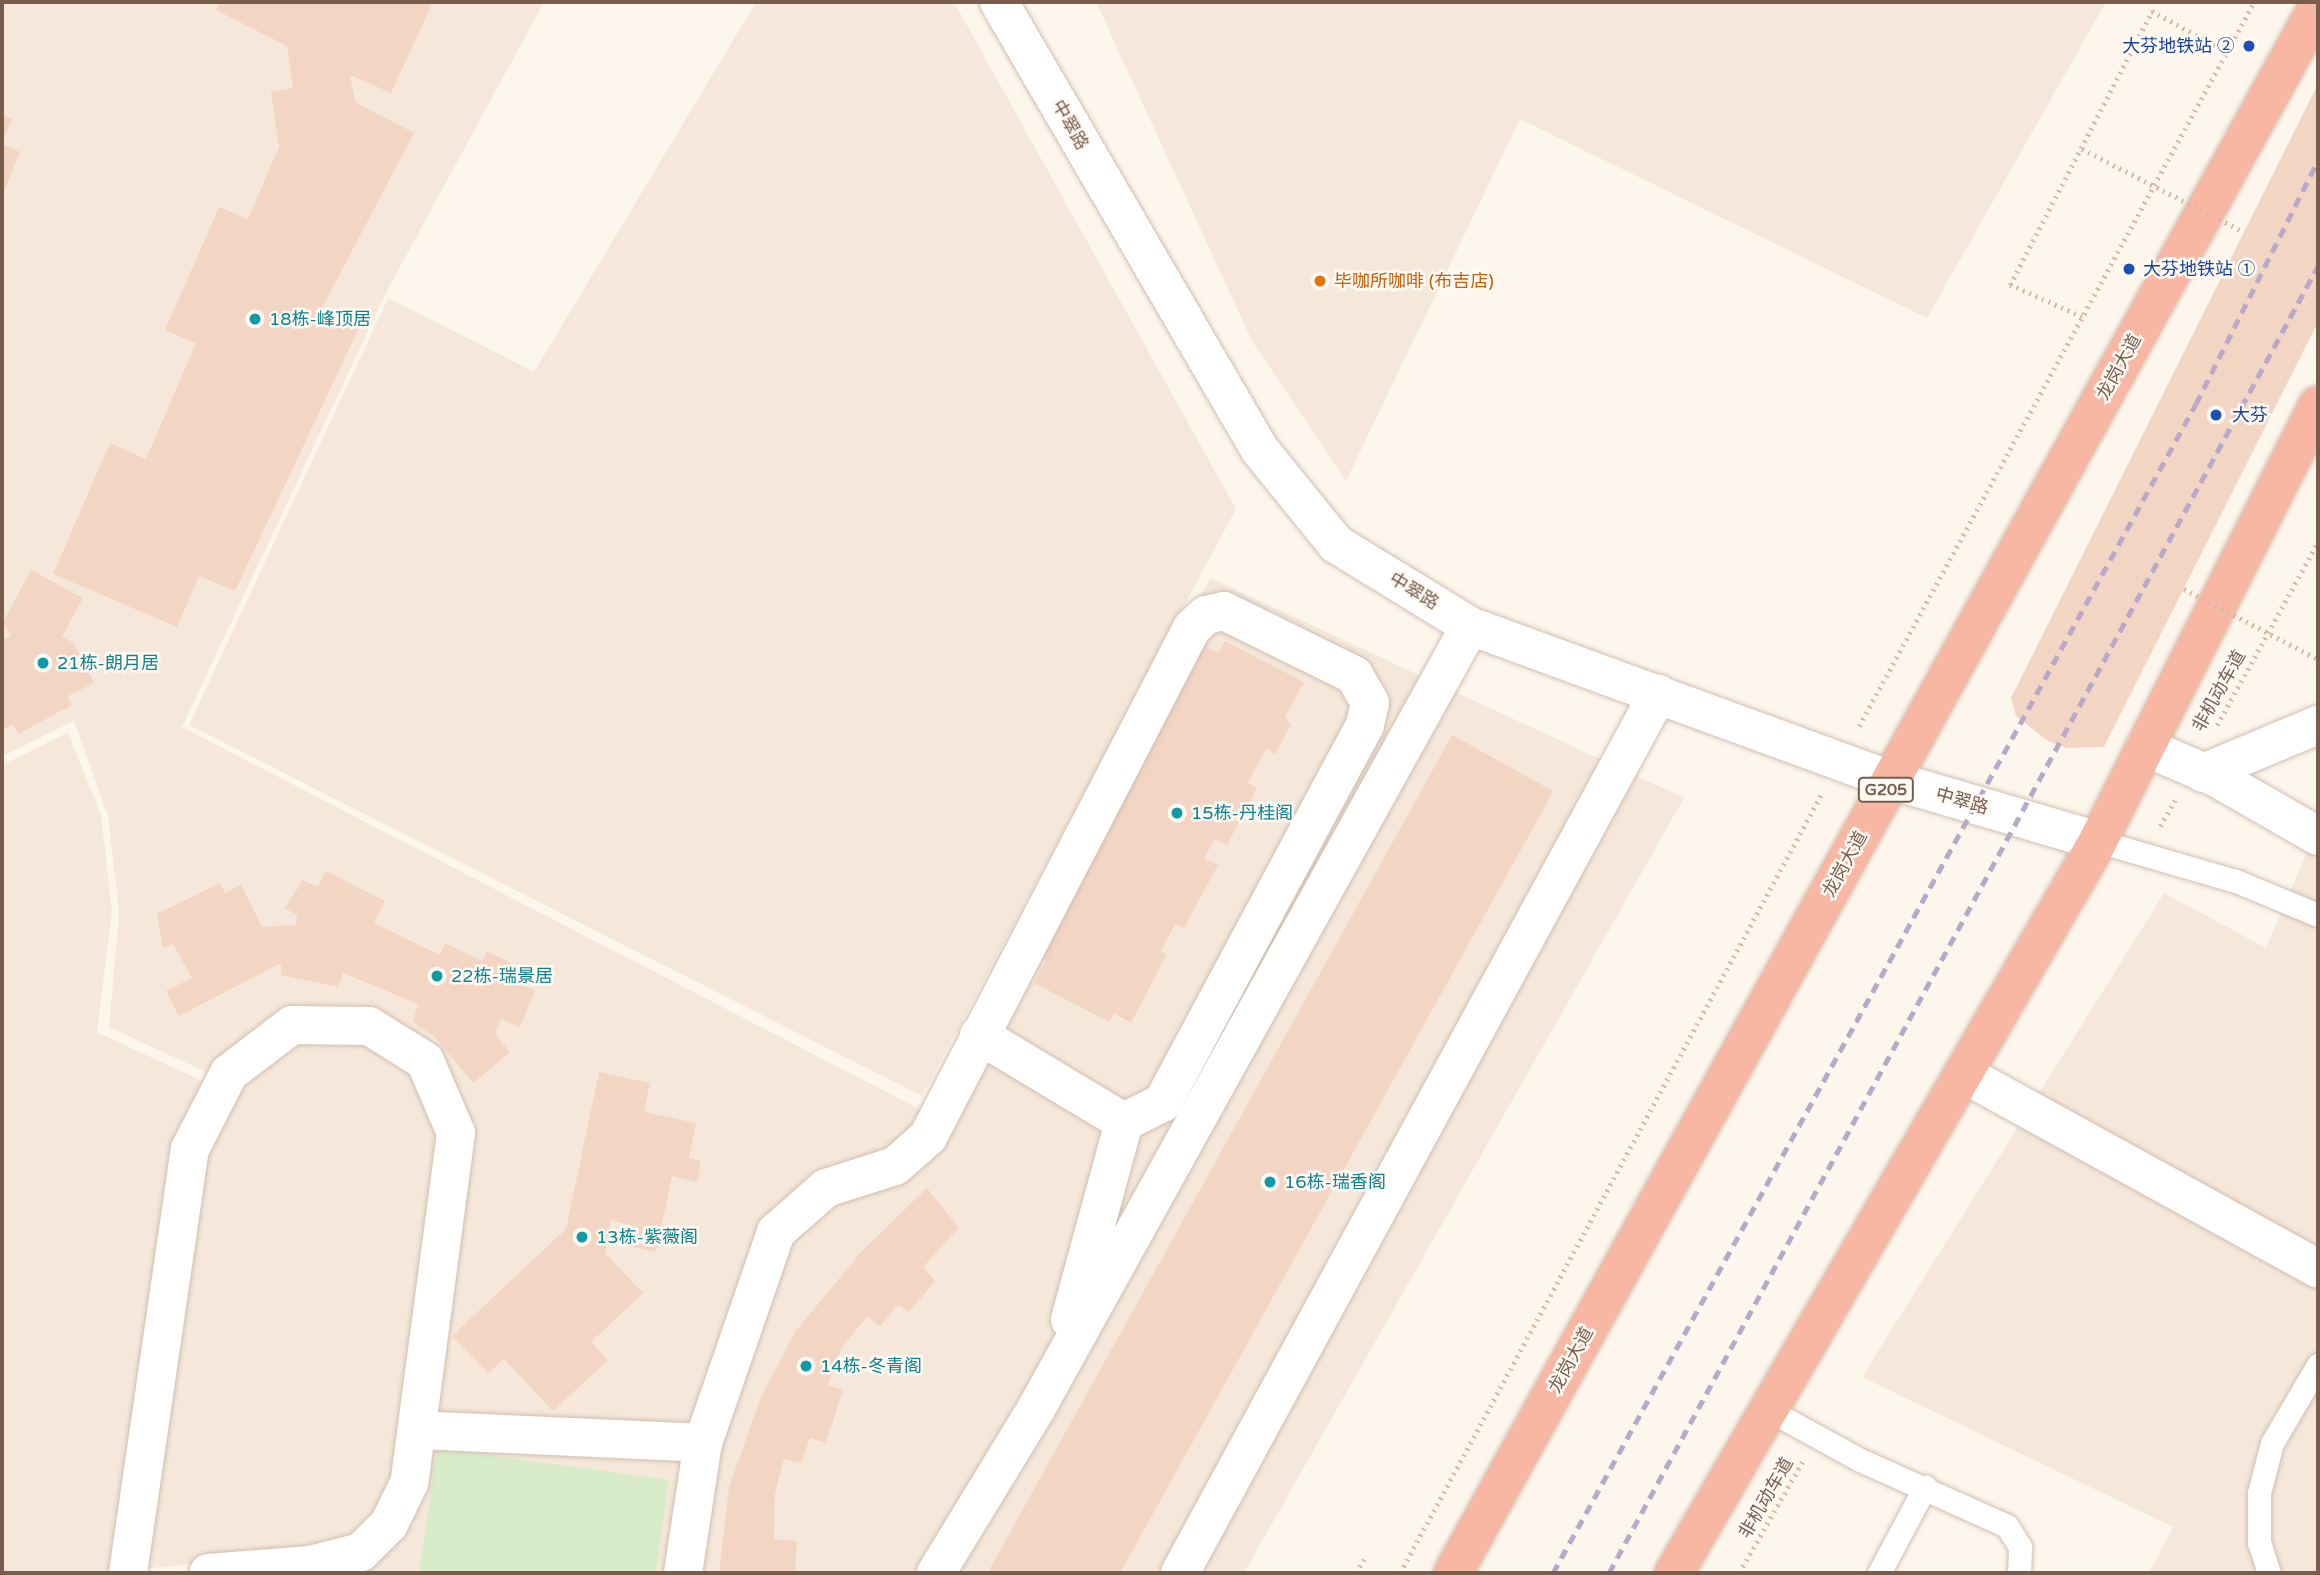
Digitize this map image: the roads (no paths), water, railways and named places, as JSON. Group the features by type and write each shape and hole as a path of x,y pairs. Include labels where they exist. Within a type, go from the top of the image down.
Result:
{"highway":[{"name":"龙岗大道","path":"1453,1573 2318,7"},
{"path":"1674,1573 2098,841 2318,405"}],"street":[{"name":"中翠路","path":"999,2 1260,450 1336,544 1470,626 1892,780 2098,841"},
{"path":"683,1573 703,1443 776,1231 826,1188 895,1166 928,1137 979,1035 1199,621 1224,611 1354,675 1370,703 1364,725 1162,1103 1124,1122 1054,1376"},
{"path":"936,1573 1054,1376 1470,626"},
{"path":"1180,1573 1658,694"},
{"path":"2198,770 2318,725"},
{"path":"2145,747 2198,770 2318,836"},
{"path":"128,1573 190,1149 229,1073 292,1025 369,1026 425,1061 456,1133 410,1483 389,1524 361,1552 310,1565 208,1573"},
{"path":"979,1035 1124,1122"},
{"path":"1964,1074 2318,1269"},
{"path":"416,1430 703,1443"}],"lane":[{"path":"2098,841 2318,915"},
{"path":"2269,1573 2259,1543 2259,1493 2272,1443 2318,1365"},
{"path":"1769,1410 1817,1436 2007,1525 2020,1547 2019,1573"},
{"path":"1880,1573 1925,1486"}],"railway":[{"path":"1553,1573 2196,404 2318,160"},
{"path":"1609,1573 2318,266"}],"place":[{"name":"大芬地铁站 ②","path":"2249,46"},
{"name":"大芬地铁站 ①","path":"2129,269"},
{"name":"毕咖所咖啡 (布吉店)","path":"1320,281"},
{"name":"18栋-峰顶居","path":"255,319"},
{"name":"大芬","path":"2216,415"},
{"name":"21栋-朗月居","path":"43,663"},
{"name":"15栋-丹桂阁","path":"1177,813"},
{"name":"22栋-瑞景居","path":"437,976"},
{"name":"16栋-瑞香阁","path":"1270,1182"},
{"name":"13栋-紫薇阁","path":"582,1237"},
{"name":"14栋-冬青阁","path":"806,1366"}]}
